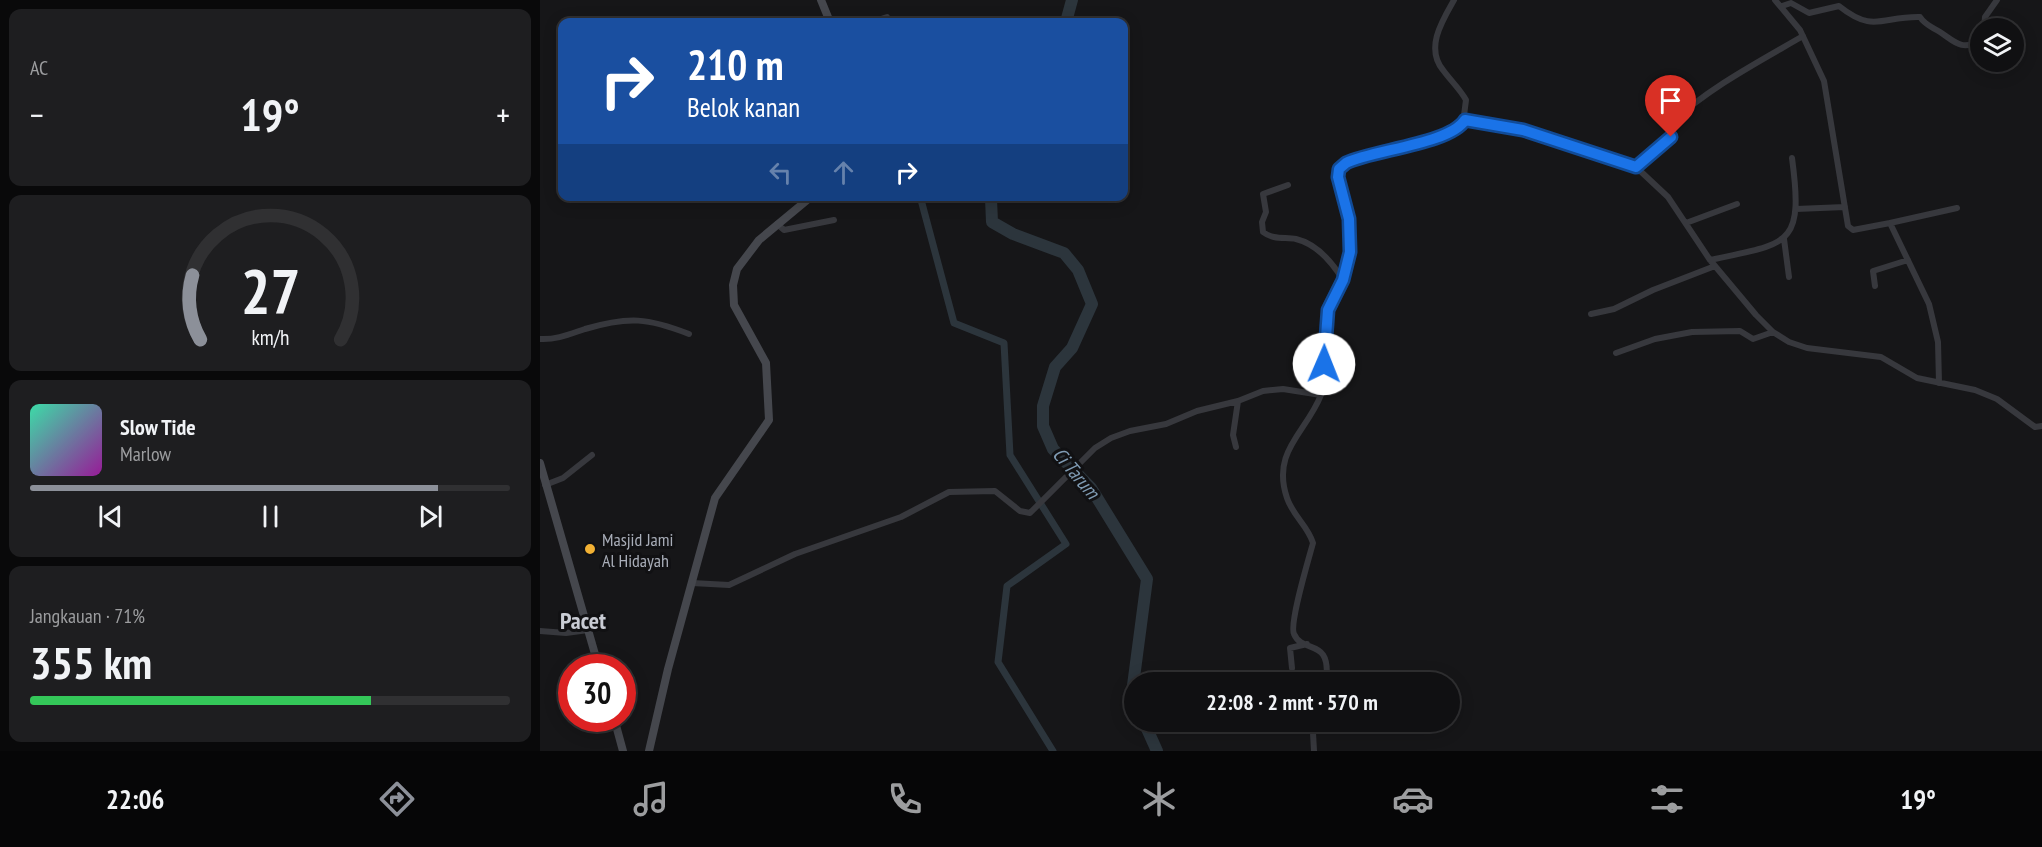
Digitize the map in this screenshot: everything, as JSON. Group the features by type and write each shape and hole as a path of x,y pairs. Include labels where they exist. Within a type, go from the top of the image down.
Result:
{"main road":[{"path":"821,0 828,18"},
{"path":"650,751 666,679 715,498 769,420 768,370 739,316 733,295 740,263 777,224 806,201"},
{"path":"540,463 545,495 595,654"},
{"path":"618,732 623,751"}],"street":[{"path":"1326,672 1326,661 1317,648 1297,639 1293,632 1293,619 1313,543 1311,534 1293,512 1287,497 1284,468 1286,452 1316,408 1321,395 1328,310 1349,262 1351,238 1346,205 1338,177 1339,169 1354,159 1382,153 1448,132 1460,126 1465,120 1466,100 1441,68 1435,55 1439,27 1454,0"},
{"path":"1775,0 1782,6 1803,36 1828,92 1846,222 1851,230 1957,208"},
{"path":"1985,18 1997,0"},
{"path":"1782,6 1791,3 1809,13 1839,6 1847,14 1873,23 1909,16 1920,17 1926,25 1943,34 1951,42 1970,45"},
{"path":"882,18 887,16"},
{"path":"1636,167 1671,138 1668,125 1710,90 1760,58 1803,36"},
{"path":"1465,120 1523,130 1636,167 1668,197 1715,266 1773,332 1789,342 1807,348 1873,355 1887,360 1910,375 1986,394 2009,406 2035,427 2042,426"},
{"path":"1710,260 1764,249 1784,239 1792,225 1796,209 1792,158"},
{"path":"1288,185 1263,194 1266,212 1262,222 1263,232 1270,236 1296,239 1316,249 1329,259 1343,280"},
{"path":"1686,223 1737,204"},
{"path":"1796,209 1845,207"},
{"path":"777,224 784,230 793,230 834,220"},
{"path":"1890,223 1929,304 1938,342 1939,383"},
{"path":"1784,239 1789,277"},
{"path":"1875,286 1873,271 1908,260"},
{"path":"1591,314 1614,309 1653,290 1715,266"},
{"path":"540,339 565,336 616,321 645,319 689,334"},
{"path":"1616,353 1655,339 1692,332 1740,331 1753,339 1760,339 1773,332"},
{"path":"692,583 729,585 795,554 901,517 949,492 995,491 1020,511 1030,513 1038,508 1101,443 1130,431 1166,424 1197,411 1263,392 1283,389 1321,395"},
{"path":"1236,447 1233,435 1238,401"},
{"path":"545,485 563,478 592,455"},
{"path":"540,631 566,633 588,630"},
{"path":"1292,668 1290,648 1307,644"},
{"path":"1314,732 1314,751"}],"waterway":[{"name":"Ci Tarum","path":"1067,18 1072,0"},
{"path":"921,201 954,323 1004,343 1010,455 1066,544 1007,586 998,662 1053,751"},
{"name":"Ci Tarum","path":"991,201 992,222 1013,234 1064,253 1078,270 1092,304 1072,348 1055,367 1043,406 1043,426 1053,449 1091,488 1147,579 1135,672"},
{"name":"Ci Tarum","path":"1148,732 1157,751"}],"place":[{"name":"Masjid Jami Al Hidayah","path":"590,549"}],"district":[{"name":"Pacet","path":"583,620"}],"route":[{"path":"1324,364 1323,351 1328,310 1349,262 1351,238 1349,219 1338,177 1339,169 1346,163 1442,135 1454,130 1465,120 1523,130 1627,162 1636,167 1671,137"}]}
